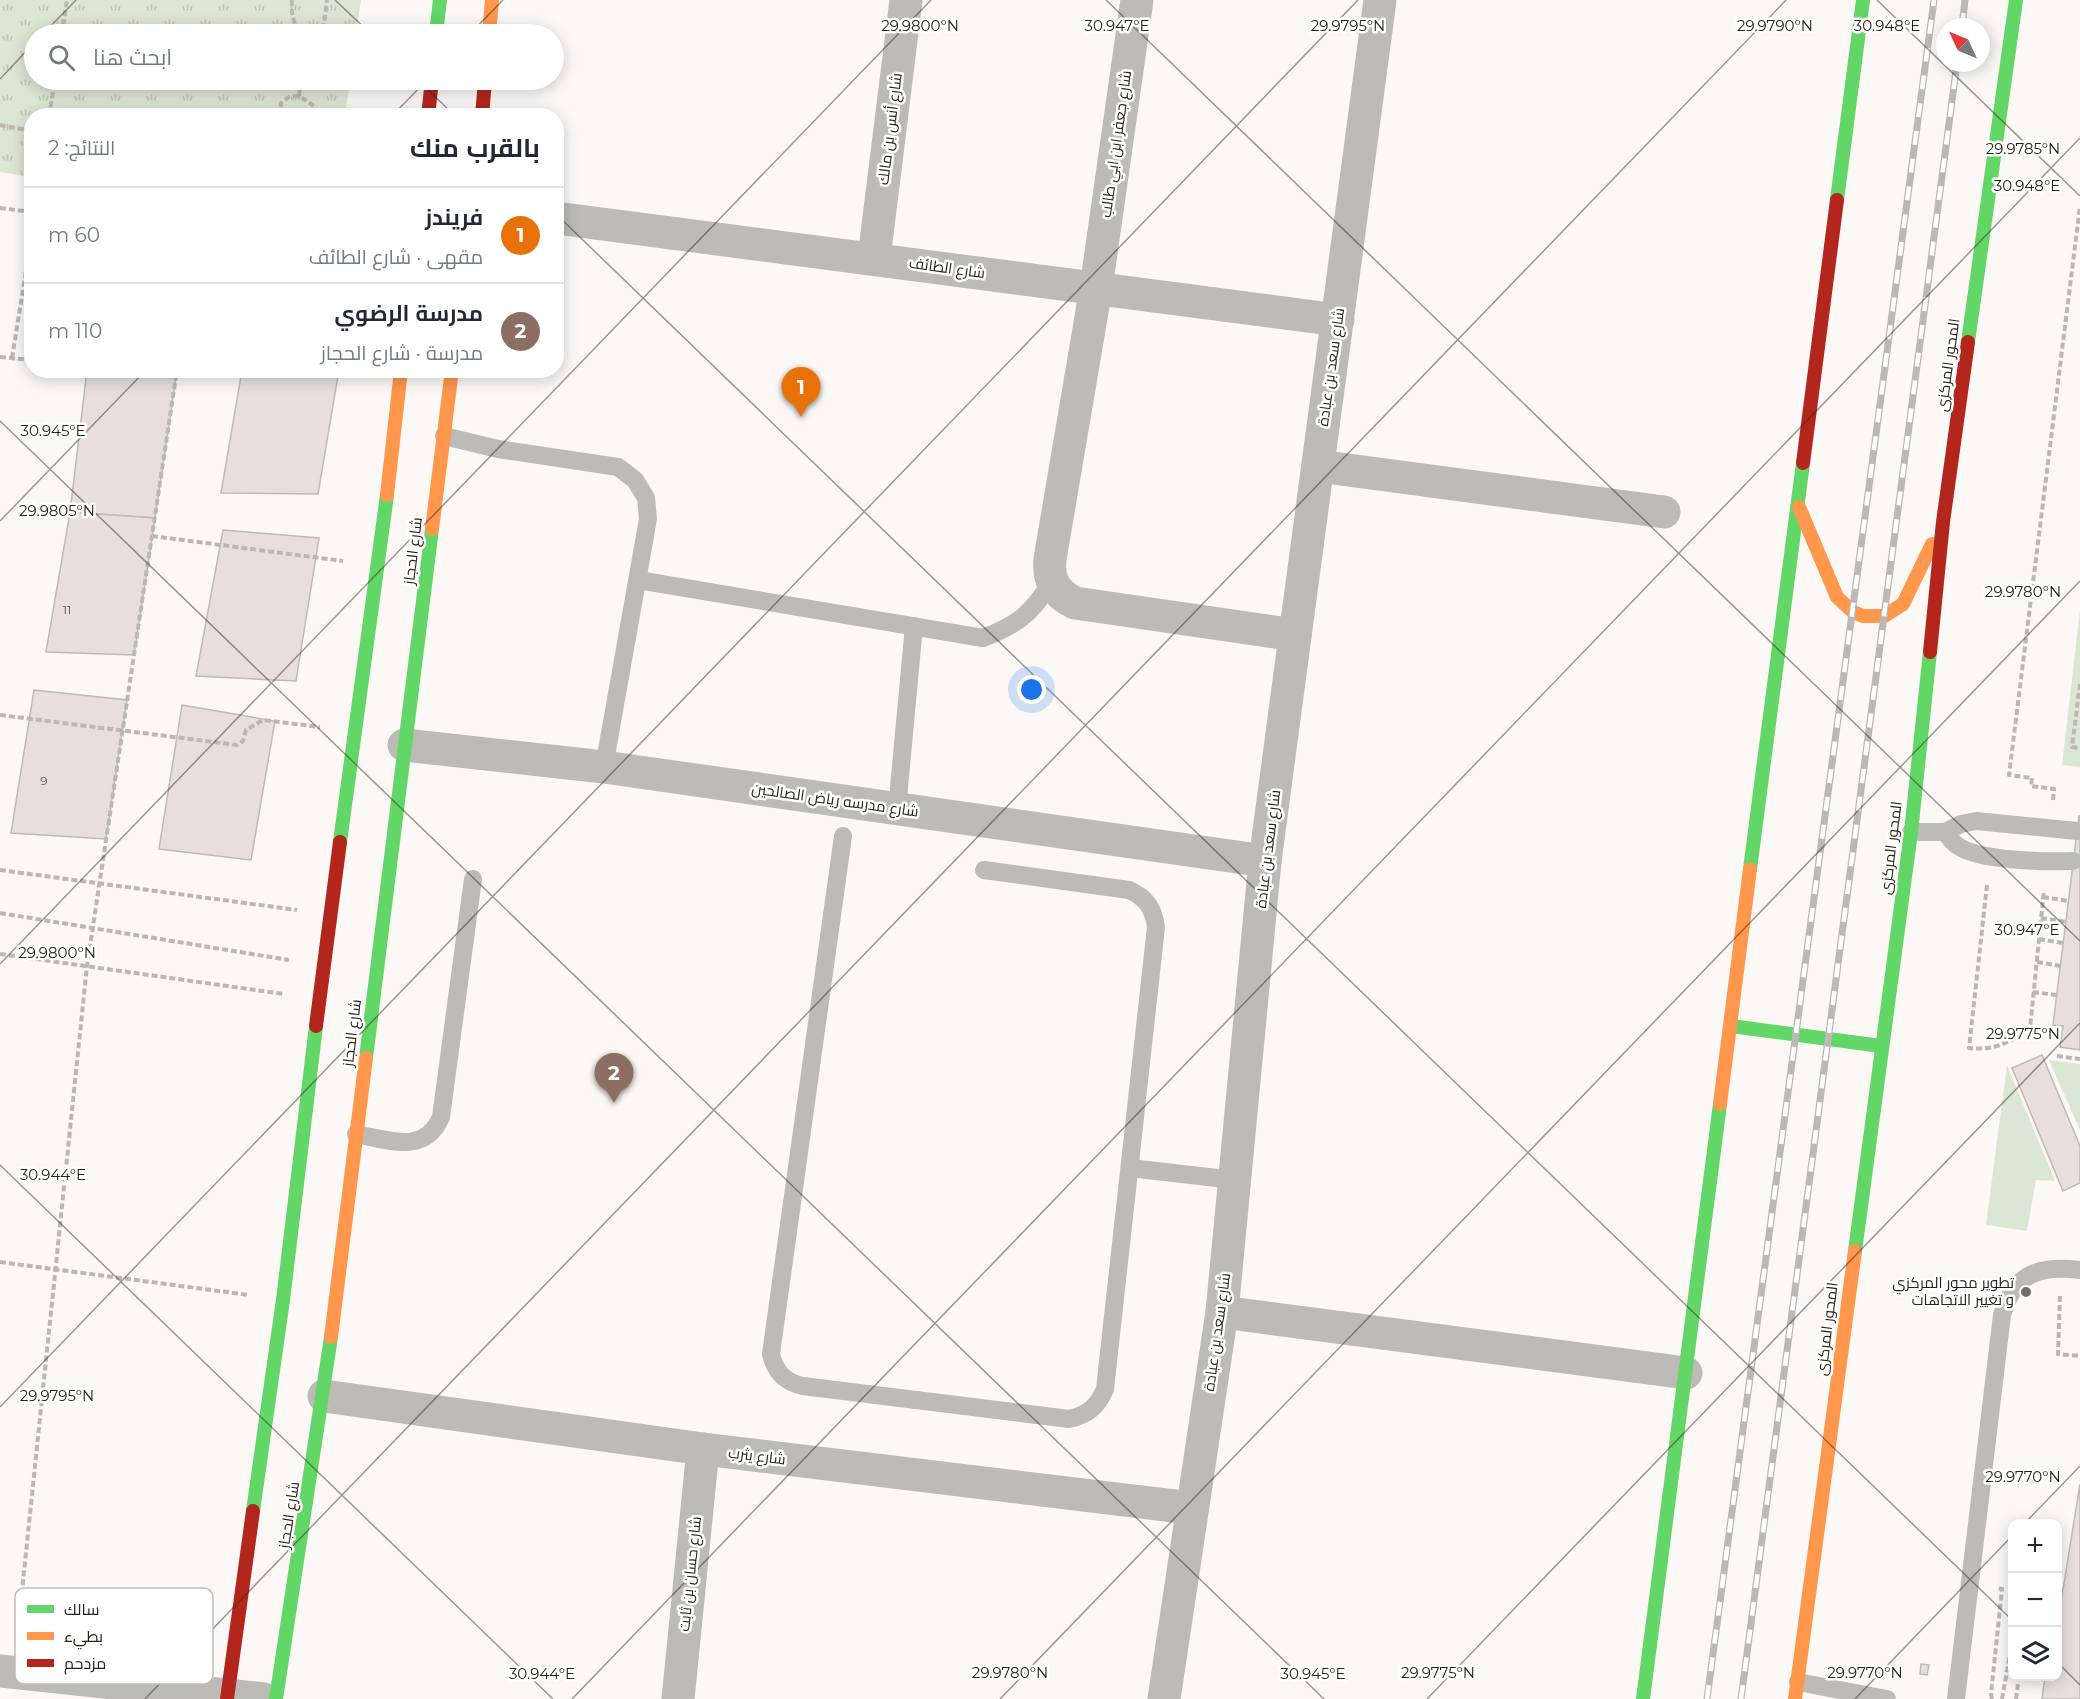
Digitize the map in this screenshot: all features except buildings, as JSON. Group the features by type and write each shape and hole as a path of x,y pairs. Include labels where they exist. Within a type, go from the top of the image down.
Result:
{"main road":[{"path":"437,24 440,0"},
{"path":"490,24 492,0"},
{"path":"1643,1699 1863,0"},
{"name":"المحور المركزى","path":"1797,1690 1911,832 1943,522 2016,0"},
{"path":"429,108 431,90"},
{"path":"483,108 484,90"},
{"path":"228,1696 283,1300 323,966 379,566 400,378"},
{"name":"شارع الحجاز","path":"276,1699 324,1396 452,378"},
{"path":"1798,507 1837,597 1853,612 1873,618 1884,616 1903,604 1943,522"},
{"path":"1731,1026 1881,1046"}],"street":[{"name":"شارع أنس بن مالك","path":"874,258 906,0"},
{"name":"شارع جعفر ابن ابي طالب","path":"1051,583 1050,559 1096,288 1137,0"},
{"name":"شارع سعد بن عبادة","path":"1164,1699 1222,1312 1265,861 1380,0"},
{"name":"شارع الطائف","path":"564,219 1338,320"},
{"path":"1318,466 1664,512"},
{"path":"1051,583 1064,597 1075,603 1295,634"},
{"name":"شارع مدرسه رياض الصالحين","path":"404,745 604,767 1265,861"},
{"path":"1222,1312 1686,1373"},
{"name":"شارع يثرب","path":"324,1396 703,1449 1191,1508"},
{"name":"شارع حسان بن ثابت","path":"678,1699 703,1449"},
{"path":"122,1684 264,1699"}],"lane":[{"path":"444,436 509,450 618,467 635,480 646,498 648,519 604,767"},
{"path":"638,580 983,638 1011,627 1034,608 1051,583"},
{"path":"897,809 914,626"},
{"path":"1911,832 1946,832 1960,824 1976,821 2077,831"},
{"path":"2047,862 2050,829"},
{"path":"1946,832 1958,846 1990,856 2047,862 2073,861"},
{"path":"843,836 771,1354 774,1366 781,1376 791,1383 803,1386 1069,1419 1087,1413 1095,1407 1105,1389 1156,927 1154,914 1148,902 1129,890 984,870"},
{"path":"356,1134 411,1144 422,1140 437,1127 441,1117 473,879"},
{"path":"1130,1168 1234,1180"},
{"path":"1956,1699 2002,1315 2009,1296 2022,1280 2041,1271 2071,1269"},
{"path":"1797,1690 1887,1699"}],"path":[{"path":"63,24 67,0"},
{"path":"292,0 291,16 295,24"},
{"path":"324,24 327,0"},
{"path":"50,108 53,90"},
{"path":"299,96 300,90"},
{"path":"281,108 281,103 289,97 299,96 314,108"},
{"path":"0,132 1,125 24,129"},
{"path":"2050,829 2054,789 2031,786 2032,778 2009,774 2080,206"},
{"path":"0,208 24,211"},
{"path":"12,358 24,284"},
{"path":"0,357 24,359"},
{"path":"17,1588 55,1270 87,966 176,378"},
{"path":"152,536 379,566"},
{"path":"2080,684 2072,747 2080,748"},
{"path":"0,715 237,745 243,741 246,730 263,720 355,731"},
{"path":"1990,856 1969,1048 2002,1047 2030,1029 2047,862"},
{"path":"0,870 330,915"},
{"path":"2043,897 2068,900"},
{"path":"0,913 323,966"},
{"path":"2041,918 2066,922"},
{"path":"2039,939 2063,943"},
{"path":"0,954 319,999"},
{"path":"2037,962 2060,966"},
{"path":"2034,992 2057,995"},
{"path":"2057,1056 2080,1059"},
{"path":"0,1262 283,1300"},
{"path":"2071,1269 2058,1354 2080,1356"},
{"path":"7,1671 15,1604"},
{"path":"2002,1699 2008,1668"},
{"path":"2016,1699 2018,1681"}],"green space":[{"path":"0,0 361,0 357,24 24,24 24,90 349,90 346,108 24,108 24,176 0,172"},
{"path":"2080,610 2080,767 2062,765"},
{"path":"2049,1060 2080,1064 2080,1130"},
{"path":"2007,1065 2055,1181 2036,1180 2027,1231 1986,1225"}],"railway":[{"path":"1707,1699 1934,0"},
{"path":"1963,18 1965,0"},
{"path":"1741,1699 1956,72"}],"traffic: fast":[{"path":"437,24 440,0"},
{"path":"1837,200 1863,0"},
{"path":"1968,342 2016,0"},
{"path":"1750,869 1803,463"},
{"path":"340,842 387,495"},
{"path":"366,1058 432,529"},
{"path":"1855,1251 1911,832 1930,652"},
{"path":"253,1511 283,1300 316,1026"},
{"path":"1731,1026 1881,1046"},
{"path":"1643,1699 1720,1104"},
{"path":"276,1699 331,1337"}],"traffic: slow":[{"path":"490,24 492,0"},
{"path":"387,495 400,378"},
{"path":"432,529 451,378"},
{"path":"1799,507 1837,597 1853,612 1863,616 1884,616 1903,604 1932,544"},
{"path":"1720,1104 1750,869"},
{"path":"331,1337 366,1058"},
{"path":"1795,1699 1855,1251"}],"traffic: jam":[{"path":"429,108 431,90"},
{"path":"483,108 484,90"},
{"path":"1803,463 1837,200"},
{"path":"1930,652 1943,522 1968,342"},
{"path":"316,1026 340,842"},
{"path":"227,1699 253,1511"}],"place":[{"name":"فريندز","path":"801,417"},
{"name":"مدرسة الرضوي","path":"614,1103"},
{"name":"تطوير محور المركزي و تغيير الاتجاهات","path":"2026,1292"}]}
